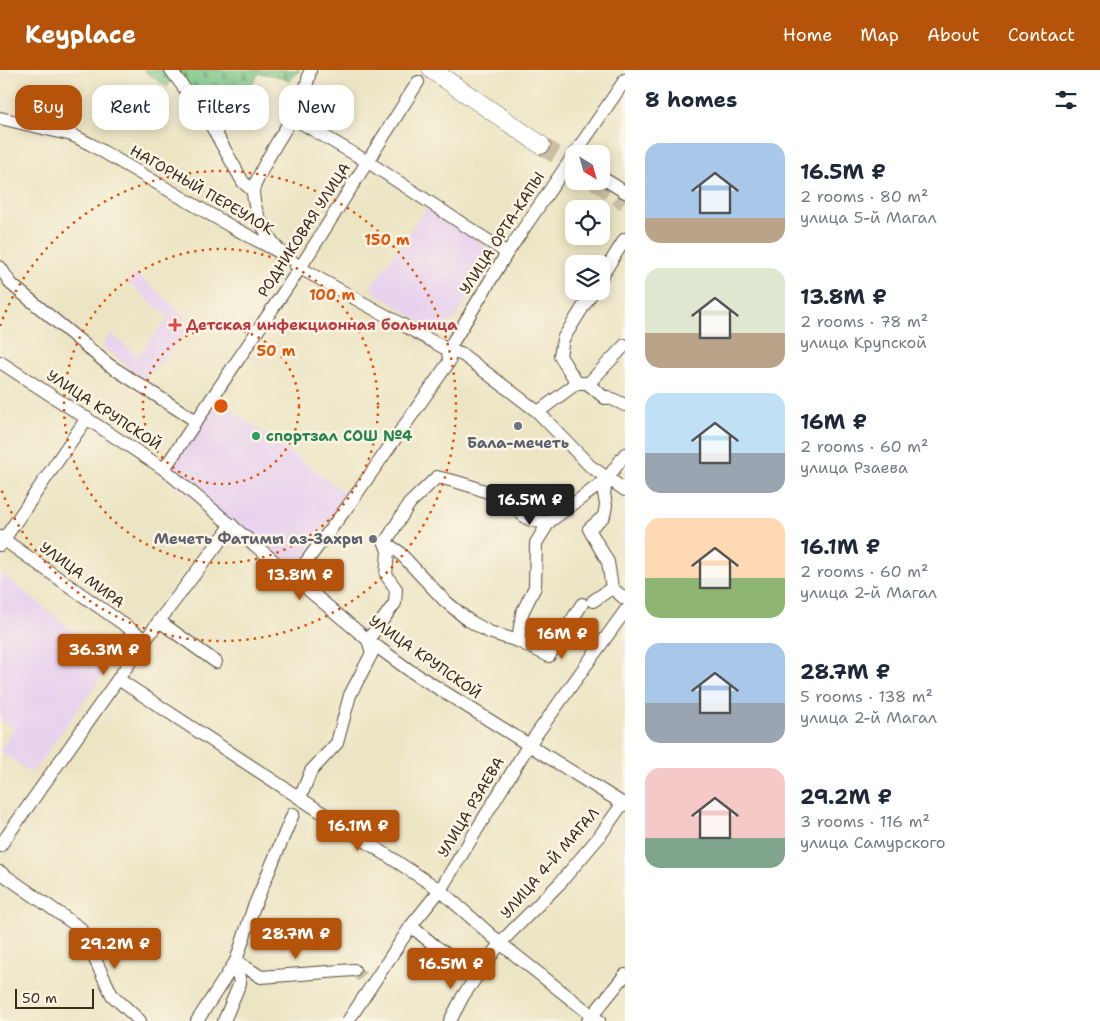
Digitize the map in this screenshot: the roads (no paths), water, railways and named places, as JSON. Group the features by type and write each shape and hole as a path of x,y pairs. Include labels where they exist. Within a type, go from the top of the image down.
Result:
{"highway":[{"path":"432,70 541,145"}],"street":[{"path":"171,70 211,125 243,182 253,191"},
{"path":"305,85 310,70"},
{"name":"УЛИЦА ОРТА-КАПЫ","path":"582,145 625,80"},
{"name":"РОДНИКОВАЯ УЛИЦА","path":"164,469 300,268 418,82"},
{"name":"НАГОРНЫЙ ПЕРЕУЛОК","path":"0,118 72,135 90,144 232,228 284,254 300,268 448,350 463,355 538,412 590,466 625,490"},
{"path":"284,254 273,243 259,220 253,191 268,154 285,130"},
{"path":"313,130 368,162 507,253"},
{"name":"УЛИЦА ОРТА-КАПЫ","path":"294,578 348,506 449,362 448,350 507,253 565,170"},
{"path":"610,183 625,192"},
{"path":"610,263 625,239"},
{"path":"0,267 11,284 109,365 196,421"},
{"path":"587,300 563,339 560,356 582,383 605,398 608,397 625,405"},
{"path":"538,412 582,383 589,383 625,345"},
{"name":"УЛИЦА КРУПСКОЙ","path":"0,362 164,469 368,640 409,670 528,746 624,804"},
{"path":"1,540 87,418"},
{"path":"518,640 522,614 535,587 536,543 549,522 607,479 625,454"},
{"path":"385,543 409,504 436,477 467,484 505,500 524,517 535,522 549,522"},
{"path":"607,479 604,493 606,505 604,516 589,529 608,562 612,588 625,599"},
{"path":"0,846 159,622 232,525"},
{"name":"УЛИЦА МИРА","path":"1,540 146,640"},
{"path":"385,543 398,551 444,600 468,620 489,632 518,640 549,656 588,602 612,588"},
{"path":"300,798 311,771 337,742 350,695 372,653 368,640 395,602 396,589 386,576 388,551 385,543"},
{"name":"УЛИЦА РЗАЕВА","path":"348,1021 363,977 411,926 440,890 528,746 625,611"},
{"path":"159,622 216,662"},
{"path":"118,680 440,890 500,943 593,1019 625,976"},
{"name":"УЛИЦА 4-Й МАГАЛ","path":"450,1021 500,943 559,884 624,804"},
{"path":"197,1021 236,961 253,909 293,814"},
{"path":"0,872 80,928 112,995 140,1021"},
{"path":"411,926 435,946 478,975"},
{"path":"236,961 261,978 363,977"},
{"path":"224,1021 240,983 236,961"}],"tunnel":[{"path":"541,145 565,161"},
{"path":"608,190 625,202"},
{"path":"354,970 362,977"}],"place":[{"name":"Детская инфекционная больница","path":"175,325"},
{"name":"Бала-мечеть","path":"518,426"},
{"name":"спортзал СОШ №4","path":"256,436"},
{"name":"Мечеть Фатимы аз-Захры","path":"373,539"}]}
